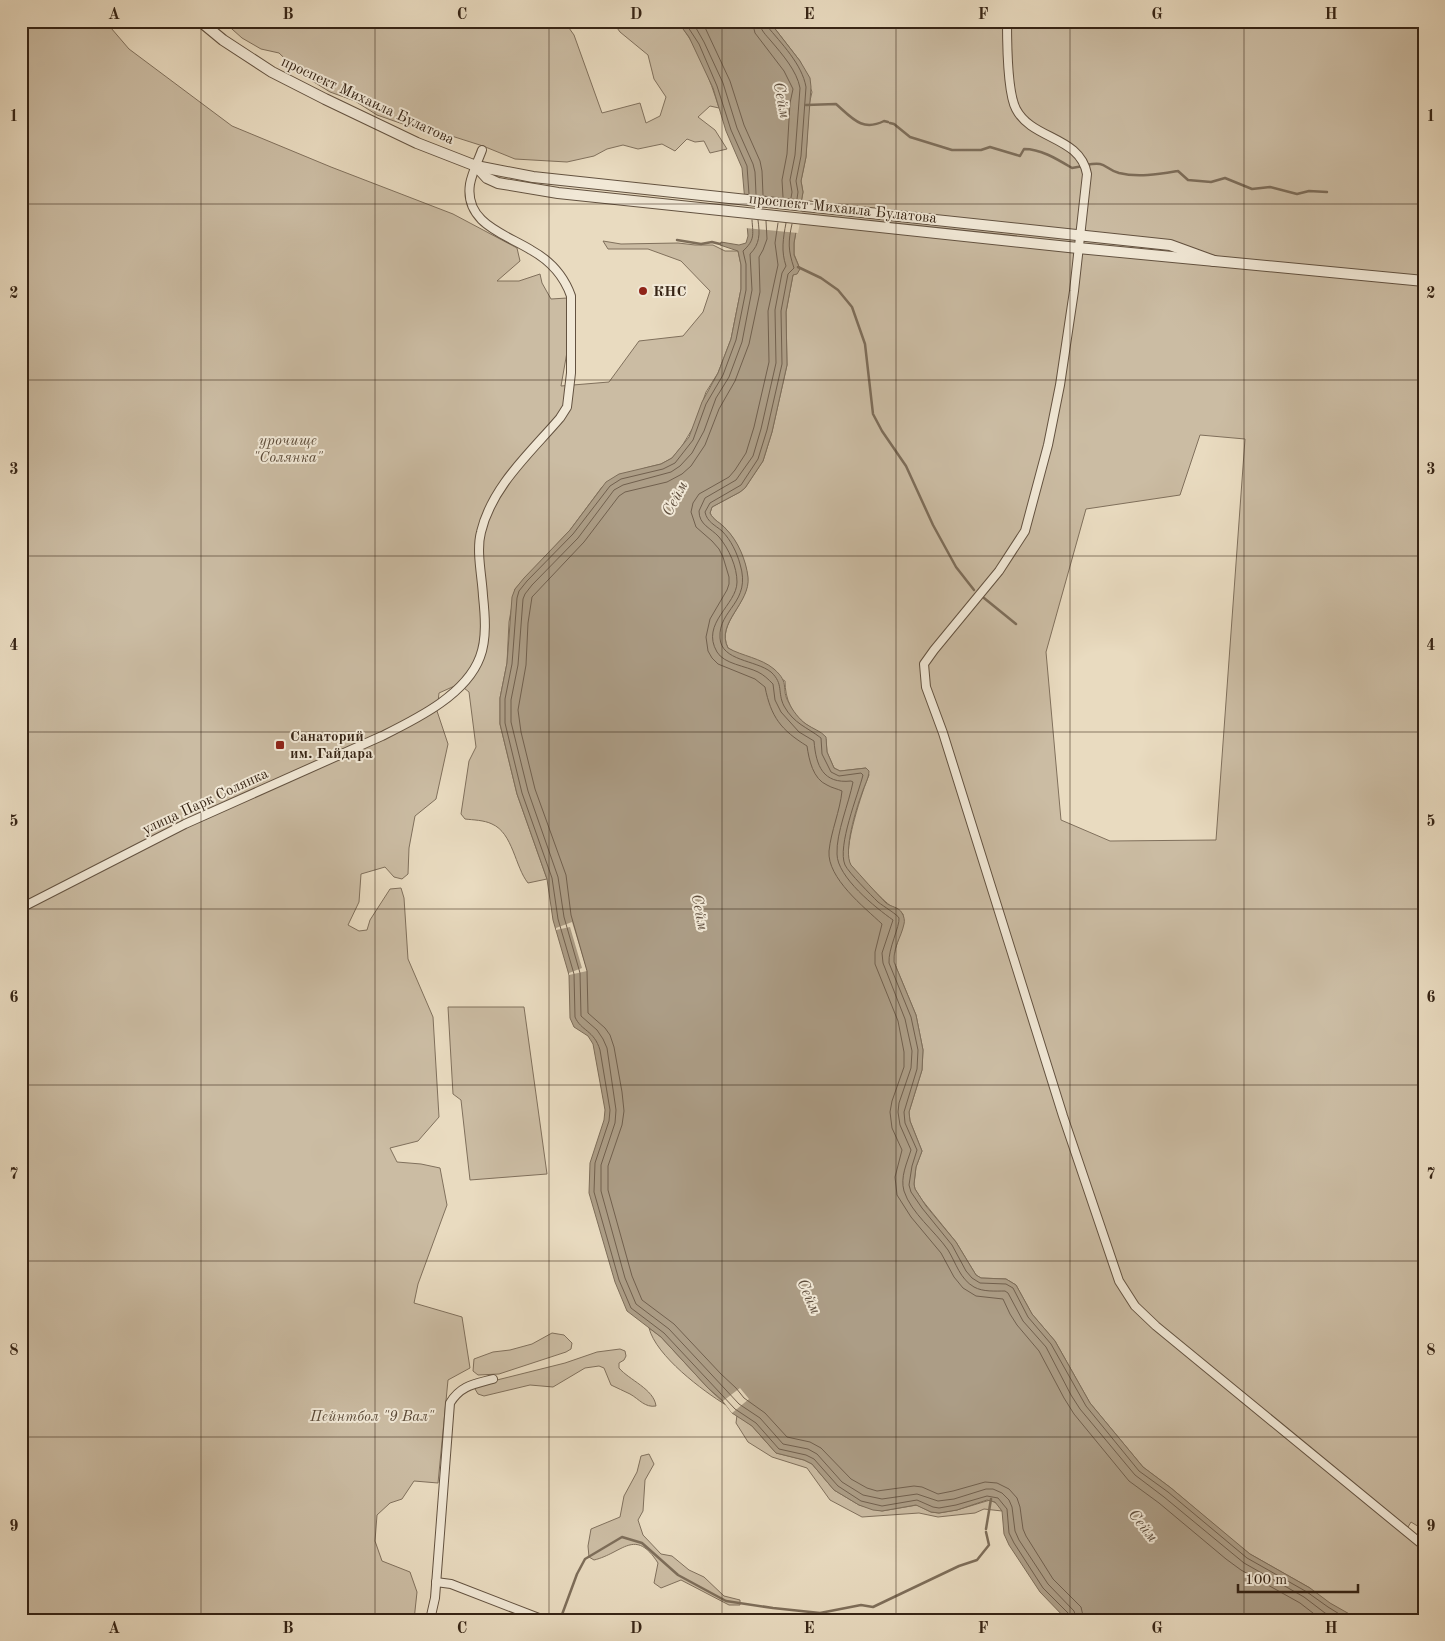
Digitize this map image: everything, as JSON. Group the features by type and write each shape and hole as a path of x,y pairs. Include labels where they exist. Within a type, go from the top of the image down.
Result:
{"street":[{"name":"проспект Михаила Булатова","path":"200,21 224,40 272,72 417,143 476,166 533,177 1170,245 1214,261"},
{"path":"1007,21 1011,96 1016,109 1034,127 1062,142 1082,157 1085,165 1087,174 1074,291 1060,385 1048,445 1025,531 999,571 924,664 926,687 943,734 1063,1116 1119,1281 1135,1306 1156,1326 1424,1546"},
{"name":"улица Парк Солянка","path":"21,908 185,824 382,736 409,722 446,698 464,681 478,663 484,644 480,548 483,526 497,491 560,418 567,407 571,373 571,296 568,288 557,271 538,254 487,226 474,208 470,194 470,182 482,150"},
{"name":"проспект Михаила Булатова","path":"476,166 486,178 498,184 518,187 1078,248 1424,281"},
{"path":"430,1620 436,1582 450,1402 456,1393 464,1388 493,1379"},
{"path":"436,1582 450,1584 544,1620"}],"green space":[{"name":"урочище \"Солянка\"","path":"21,21 105,21 129,49 232,126 453,214 517,248 520,261 497,281 519,281 540,274 542,283 551,299 567,298 567,352 561,386 609,382 639,341 683,336 703,312 710,291 681,261 648,249 608,249 603,241 621,244 678,243 713,245 725,251 738,251 741,265 741,289 731,339 718,373 706,392 694,426 682,446 672,458 661,464 645,468 602,487 570,530 515,589 509,622 507,663 500,698 500,724 517,794 547,879 528,883 509,842 499,828 486,822 465,819 461,814 469,761 476,747 469,692 459,684 439,693 437,711 448,744 436,799 415,816 409,848 408,874 402,879 394,877 385,867 361,874 359,902 348,925 359,931 367,930 370,920 390,889 401,888 404,898 408,959 433,1017 439,1117 418,1141 390,1148 397,1162 440,1168 447,1205 418,1284 414,1303 462,1317 470,1368 448,1380 438,1483 414,1481 402,1499 390,1503 377,1515 375,1541 382,1561 410,1572 417,1592 414,1620 21,1620"},
{"path":"223,21 564,21 574,35 602,113 640,103 646,123 660,116 666,97 654,79 648,55 620,32 612,21 677,21 697,51 719,108 710,106 698,117 715,130 727,149 710,153 704,141 695,142 687,139 675,151 662,144 638,149 623,145 607,149 594,156 567,162 515,159 483,146 439,132 420,130 377,115 355,101 330,92 301,74 279,53 261,49 242,38"},
{"path":"769,21 1424,21 1424,1530 1411,1522 1408,1527 1424,1540 1424,1620 1323,1620 1310,1588 1250,1554 1143,1467 1090,1403 1055,1341 1032,1314 1016,1285 1006,1279 981,1278 976,1275 956,1242 915,1189 916,1167 922,1151 910,1121 909,1112 922,1070 923,1050 916,1015 894,962 903,914 887,903 870,886 850,864 848,857 854,820 869,775 866,768 840,771 834,768 827,752 826,739 802,721 790,706 786,694 785,681 728,648 725,639 726,630 745,594 747,573 742,555 734,539 710,513 712,507 745,488 763,461 772,432 787,365 786,312 793,275 800,269 794,254 794,243 803,192 801,181 806,157 809,105 812,92 800,61","holes":["1200,435 1245,439 1216,840 1110,841 1061,820 1046,652 1086,509 1180,495"]},
{"path":"448,1007 524,1007 547,1174 470,1180 461,1100 453,1094"},
{"path":"649,1328 661,1337 726,1405 693,1382 670,1361 653,1339"},
{"path":"552,1333 564,1335 572,1343 571,1349 499,1374 478,1375 473,1371 474,1359 493,1352 532,1344"},
{"path":"620,1349 625,1351 626,1356 619,1363 619,1368 651,1395 656,1406 645,1404 611,1385 604,1368 599,1366 585,1368 553,1387 530,1385 484,1396 478,1394 475,1389 485,1383 565,1363 597,1352"},
{"path":"737,1415 752,1426 776,1453 812,1464 834,1490 859,1505 882,1511 917,1505 931,1512 939,1513 957,1510 990,1500 998,1504 1002,1511 984,1509 975,1513 938,1517 919,1513 862,1517 830,1500 807,1468 772,1457 748,1442 736,1423"},
{"path":"649,1454 654,1464 645,1480 643,1511 638,1520 643,1535 661,1554 672,1556 689,1570 704,1577 724,1596 740,1600 740,1605 729,1605 681,1580 661,1588 654,1583 658,1563 650,1552 642,1546 628,1545 594,1560 589,1557 588,1546 591,1529 620,1517 624,1496 637,1472 641,1456"}],"water":[{"name":"Сейм","path":"677,21 769,21 800,61 810,78 806,157 801,181 803,192 794,243 794,255 800,269 797,274 793,275 786,312 787,365 772,432 763,461 745,488 712,507 710,513 738,545 748,577 744,596 729,621 726,630 725,639 728,648 769,665 779,674 784,682 786,698 794,712 809,726 826,737 827,752 834,768 840,771 866,768 869,771 851,830 848,850 851,865 886,903 901,911 904,918 894,962 916,1015 923,1050 922,1070 909,1112 910,1121 922,1151 916,1167 915,1189 926,1206 956,1242 976,1275 981,1278 1006,1279 1016,1285 1032,1314 1055,1341 1090,1403 1143,1467 1250,1554 1310,1588 1330,1603 1360,1620 1067,1620 1040,1592 1009,1545 1004,1534 1002,1511 995,1502 987,1500 957,1510 939,1513 931,1512 916,1505 882,1511 859,1505 834,1490 812,1464 776,1453 752,1426 732,1413 723,1401 708,1388 661,1337 627,1311 615,1282 589,1193 590,1163 604,1120 605,1110 593,1044 588,1036 574,1027 570,1018 569,975 553,920 547,879 517,794 500,724 500,698 507,663 512,597 515,589 570,530 606,482 619,474 661,464 672,458 689,437 702,402 718,373 731,339 741,289 741,265 738,251 720,245 721,242 739,245 746,243 748,236 742,168 726,131 713,88 689,37"}],"pier":[{"path":"742,194 804,201 798,233 745,228"},
{"path":"572,922 587,971 569,975 569,973 582,968 570,927 556,930 556,928"},
{"path":"740,1388 749,1399 732,1413 723,1401"}],"waterway":[{"path":"806,105 836,104 852,118 863,124 888,122"},
{"path":"890,123 910,137 952,150 981,150 990,147 1020,156 1024,149 1030,149 1049,155 1072,168 1083,166"},
{"path":"1086,165 1102,164 1119,173 1134,175 1178,171 1188,180 1211,182 1225,178 1252,189 1270,187 1297,194 1309,191 1327,192"},
{"path":"677,240 701,244 712,242 720,244"},
{"path":"798,267 821,278 838,290 852,307 865,344 873,414 882,431 906,466 933,525 956,567 974,590"},
{"path":"984,598 1016,624"},
{"path":"986,1529 991,1499"},
{"path":"560,1620 577,1574 585,1559 622,1537 642,1543 678,1575 726,1601 820,1613 861,1605 873,1607 959,1566 977,1560 989,1545 986,1532"}],"place":[{"name":"КНС","path":"643,291"},
{"name":"Санаторий им. Гайдара","path":"280,745"}],"park label":[{"name":"Пейнтбол \"9 Вал\"","path":"372,1416"}]}
